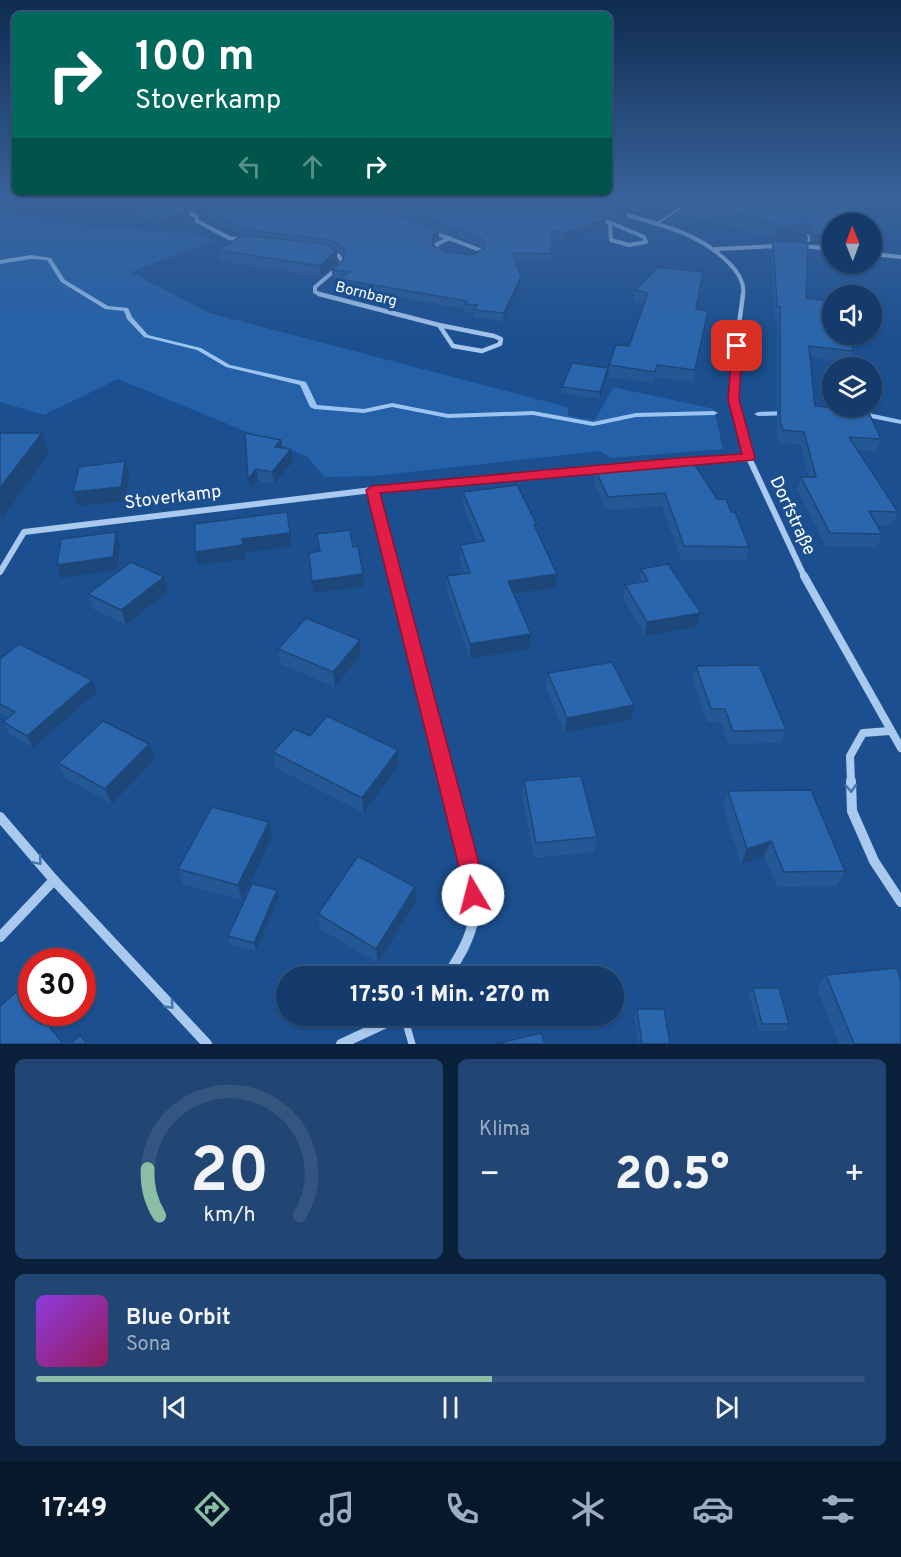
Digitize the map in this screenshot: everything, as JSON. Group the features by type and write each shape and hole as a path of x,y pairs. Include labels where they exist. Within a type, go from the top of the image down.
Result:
{"street":[{"path":"437,247 436,251 442,254"},
{"path":"468,258 478,257 481,254 480,250 472,247"},
{"name":"Dorfstraße","path":"711,247 736,270 744,288 734,365 734,399 749,458 809,587 901,748"},
{"path":"715,249 753,247"},
{"name":"Bornbarg","path":"328,251 339,256 342,261 340,266 315,287 315,292 323,296 439,325 494,336 501,339 500,344 488,351 477,352 453,346 439,325"},
{"path":"882,255 901,257"},
{"name":"Stoverkamp","path":"0,572 24,532 372,490 678,461 749,458"},
{"path":"372,490 471,875 475,915 466,946 453,966"},
{"path":"890,731 863,733 850,756 852,811 874,861 901,903"},
{"path":"0,817 54,880 207,1044"},
{"path":"0,937 54,880"},
{"path":"341,1044 381,1026"}],"lane":[{"path":"406,1026 412,1044"}],"shaded area":[{"path":"0,247 198,247 131,272 209,313 567,407 569,416 595,420 613,387 714,409 723,449 611,458 600,451 374,476 324,477 308,457 118,379 44,415 0,402"}],"building":[{"path":"223,247 330,247 337,251 320,266 218,250"},
{"path":"342,247 435,247 446,252 471,255 485,247 551,247 551,254 513,253 521,277 504,313 474,310 477,305 465,304 467,301 339,279 349,272 332,270 342,261 345,253"},
{"path":"773,247 808,247 806,298 822,300 822,345 852,345 853,351 809,346 815,406 822,407 822,417 871,417 881,439 849,437 898,512 869,511 882,534 830,533 801,477 816,477 804,432 783,430 780,421 780,307 777,306"},
{"path":"658,267 703,272 696,309 708,311 695,370 657,365 655,372 609,365 616,345 629,346 648,293 635,290"},
{"path":"572,363 608,368 600,392 562,387"},
{"path":"0,433 42,433 0,488"},
{"path":"245,433 281,440 275,447 291,449 272,472 256,469 248,479"},
{"path":"125,461 121,487 73,492 79,467"},
{"path":"693,462 717,499 726,499 731,512 735,512 749,547 684,546 665,493 608,497 595,469"},
{"path":"517,485 537,525 534,525 557,574 508,581 531,634 470,644 447,576 470,573 460,545 484,541 463,492"},
{"path":"287,512 290,533 242,539 243,545 195,552 195,524"},
{"path":"350,530 353,547 358,546 363,574 312,581 309,553 320,551 317,534"},
{"path":"116,532 113,557 57,565 61,539"},
{"path":"131,562 164,577 121,610 88,594"},
{"path":"668,564 701,613 647,622 625,585 648,581 641,569"},
{"path":"306,618 360,640 333,672 278,649"},
{"path":"19,644 92,680 27,736 3,722 15,712 0,704 0,659"},
{"path":"612,662 634,705 567,718 548,673"},
{"path":"759,665 786,730 733,731 725,709 711,709 696,666"},
{"path":"327,716 398,750 362,798 273,752 294,729 310,736"},
{"path":"103,721 149,744 105,789 58,763"},
{"path":"581,776 597,837 536,843 524,781"},
{"path":"811,790 845,871 784,872 771,841 747,849 728,791"},
{"path":"212,807 269,822 238,885 178,869"},
{"path":"358,856 415,887 376,949 318,914"},
{"path":"252,884 277,890 254,943 228,936"},
{"path":"896,968 901,979 901,1044 854,1044 826,975"},
{"path":"753,988 779,988 789,1024 762,1024"},
{"path":"18,991 18,1026 49,1026 63,1044 0,1044 0,1006"},
{"path":"637,1009 664,1009 670,1044 642,1044"},
{"path":"541,1033 545,1044 496,1044"},
{"path":"80,1035 87,1044 71,1044"}],"waterway":[{"path":"0,262 31,257 49,259 63,281 107,308 126,309 129,318 146,336 199,349 228,366 303,384 314,407 364,411 392,405 448,416 533,413 593,424 636,415 714,413"},
{"path":"758,414 789,413"},
{"path":"878,417 901,422"}],"route":[{"path":"473,895 471,875 372,490 678,461 749,458 734,399 734,365 737,346"}]}
